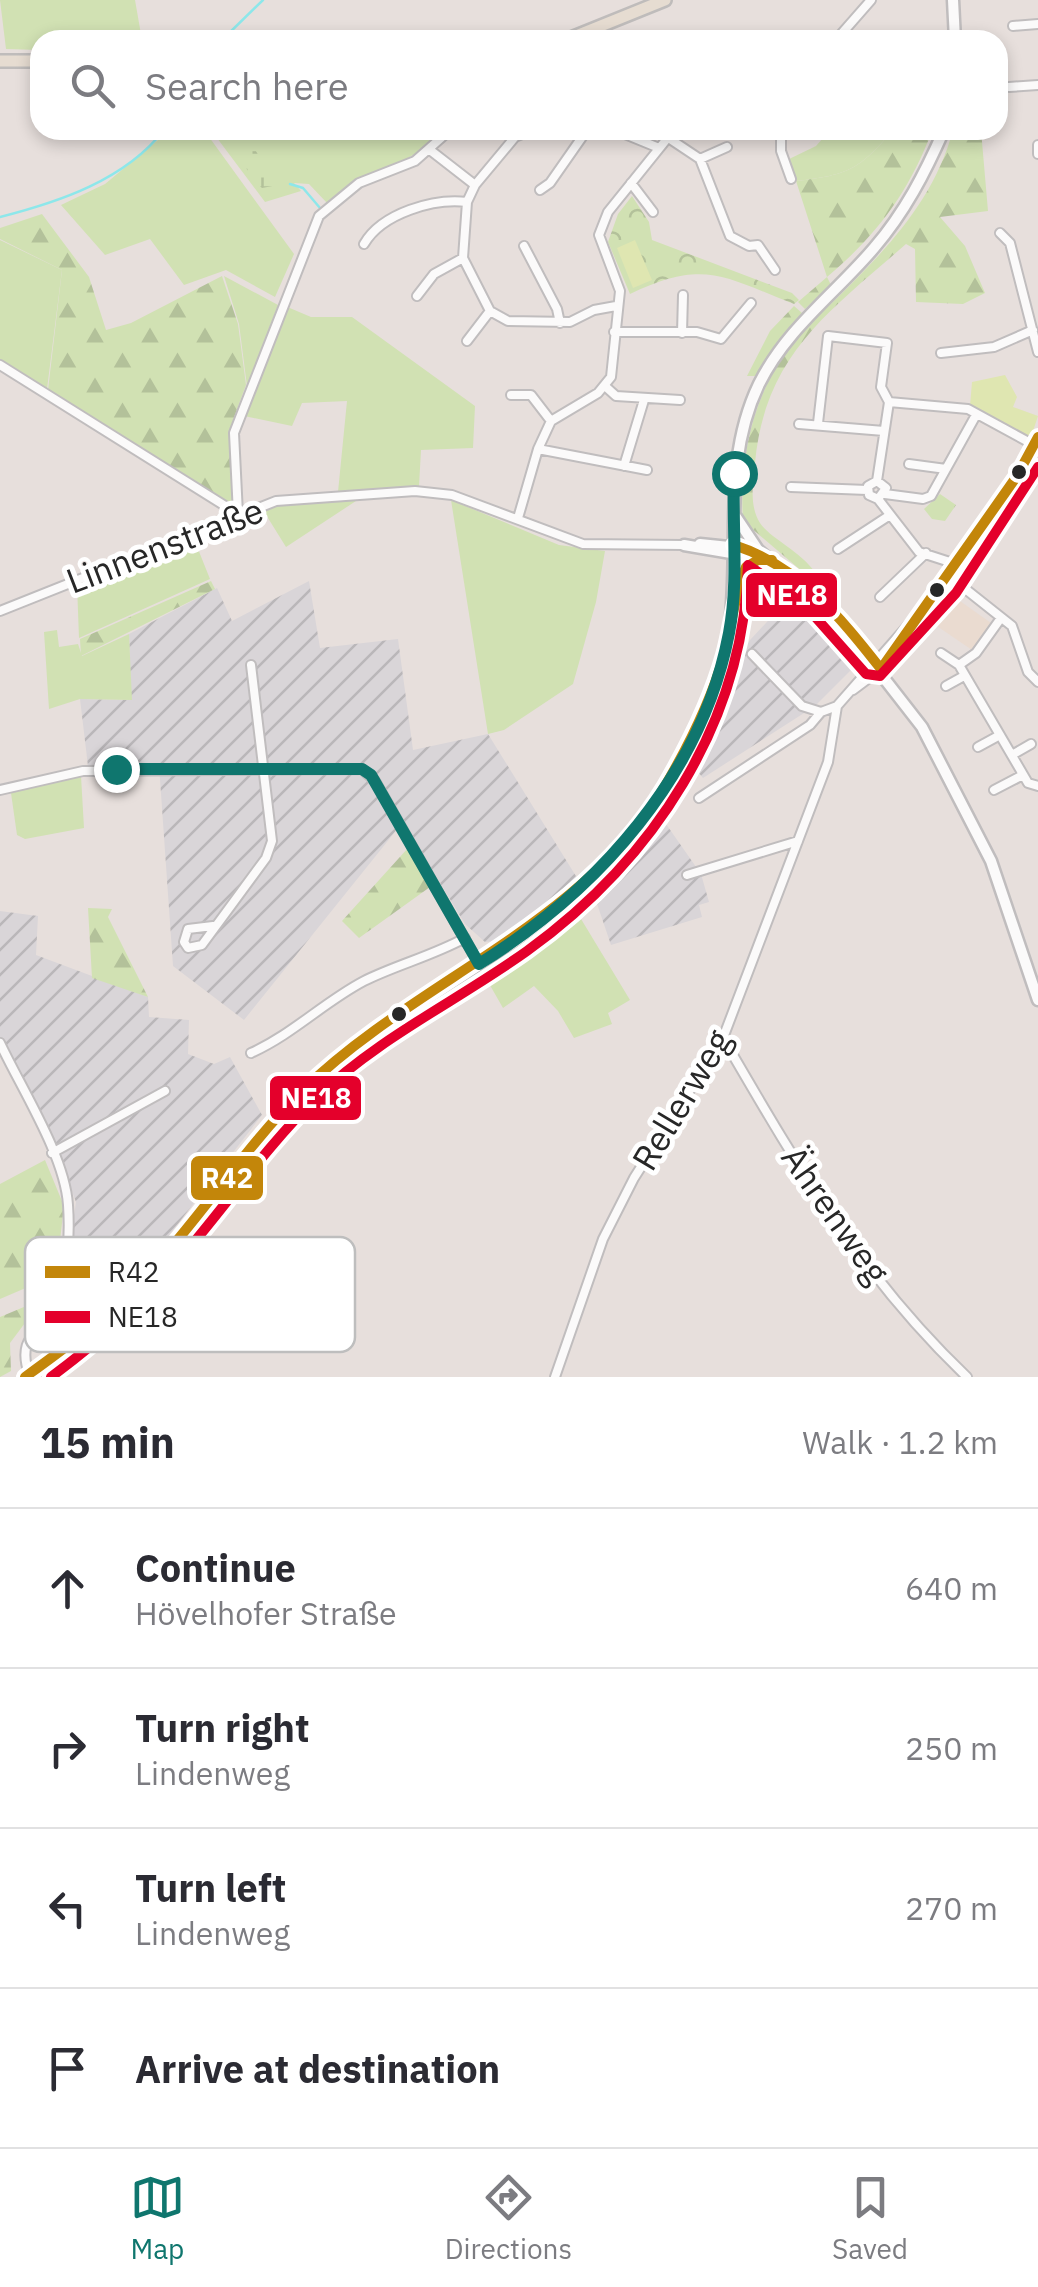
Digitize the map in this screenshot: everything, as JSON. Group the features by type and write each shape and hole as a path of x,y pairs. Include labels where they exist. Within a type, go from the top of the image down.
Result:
{"main road":[{"path":"590,30 664,0"},
{"path":"953,0 955,30"},
{"path":"0,60 30,61"},
{"path":"731,618 738,441 772,361 808,315 872,251 904,212 939,140"},
{"path":"705,544 717,540 727,528 733,507"},
{"path":"733,507 741,531 758,555"},
{"path":"684,545 705,544 772,560 834,614 878,666 922,728 966,806 991,860 1038,1000"},
{"path":"684,545 734,550"},
{"path":"177,1237 268,1126 323,1071 396,1014 530,931 582,888 652,806 697,726 724,654 742,576 758,555"},
{"path":"28,1376 56,1352"}],"street":[{"path":"845,30 871,0"},
{"path":"1013,26 1038,24"},
{"path":"1009,86 1038,85"},
{"path":"238,514 234,433 319,216 359,183 399,169 440,140"},
{"path":"513,140 467,202 463,258 490,311 508,321 560,323 616,306"},
{"path":"540,190 562,168 577,140"},
{"path":"640,140 660,148"},
{"path":"518,518 538,448 551,421 606,387 611,377 619,284 599,235 608,212 667,140"},
{"path":"679,140 700,159 728,233 749,246 758,245 774,270"},
{"path":"781,140 791,179"},
{"path":"1038,145 1038,154"},
{"path":"700,159 727,147"},
{"path":"430,150 476,185"},
{"path":"631,183 653,212"},
{"path":"364,244 371,233 430,201 467,202"},
{"path":"720,245 728,233"},
{"path":"1000,233 1010,244 1038,352"},
{"path":"524,246 549,291 560,323"},
{"path":"417,296 434,274 463,258"},
{"path":"682,333 684,296"},
{"path":"614,332 721,338 751,303"},
{"path":"466,342 490,311"},
{"path":"940,352 994,346 1033,330"},
{"path":"818,422 828,336 888,343 881,387 888,402 877,481 867,490"},
{"path":"0,364 238,514"},
{"path":"606,387 616,396 680,400"},
{"path":"511,395 531,395 551,421"},
{"path":"624,466 644,400"},
{"path":"699,798 810,726 820,712 840,702 878,666 948,576 1036,441 968,409 888,402"},
{"path":"791,487 867,490 882,496 927,498 976,414"},
{"path":"799,424 818,422 884,431"},
{"path":"538,448 647,470"},
{"path":"909,464 946,469"},
{"path":"877,481 883,483 882,496 890,515 912,546 956,564"},
{"name":"Linnenstraße","path":"0,611 276,502 415,491 452,495 582,544 684,545"},
{"path":"838,549 890,515"},
{"path":"880,598 926,553"},
{"path":"948,576 1012,626 1028,672 1038,682"},
{"path":"959,665 976,652 1001,618"},
{"path":"941,653 959,665 1023,775 1036,783"},
{"path":"752,654 802,706 820,712"},
{"path":"213,926 270,850 251,665"},
{"path":"946,686 964,676"},
{"name":"Rellerweg","path":"554,1377 602,1240 634,1178 724,1038 828,762 840,702"},
{"path":"978,748 1000,735"},
{"path":"1012,755 1031,744"},
{"path":"0,790 83,771 355,767 371,775 479,964"},
{"path":"994,790 1023,775"},
{"path":"687,874 798,841"},
{"path":"251,1053 282,1039 366,980 414,964 465,938"},
{"name":"Ährenweg","path":"724,1038 817,1200 918,1330 967,1377"},
{"path":"0,1043 67,1194 67,1237"},
{"path":"52,1153 165,1090"}],"shaded area":[{"path":"309,581 320,648 398,639 413,750 488,734 579,881 520,928 497,941 485,942 465,924 403,822 244,1020 173,966 159,765 88,766 80,699 131,700 129,634 217,588 232,621"},
{"path":"793,594 859,662 815,706 703,778 692,765 731,672 750,640"},
{"path":"950,594 991,623 972,650 931,622"},
{"path":"666,824 701,874 709,902 699,905 702,917 611,945 593,892 633,850"},
{"path":"0,911 38,916 36,955 148,997 149,1017 189,1020 188,1054 214,1064 230,1057 262,1115 168,1237 71,1237 76,1202 57,1152 0,1038"}],"green space":[{"path":"0,0 135,0 140,30 30,30 30,50 6,49"},
{"path":"158,140 211,140 294,254 275,297 226,270 184,285 150,239 105,255 61,205 105,184"},
{"path":"218,140 435,140 327,203 309,184 294,183 301,191 265,202"},
{"path":"225,140 249,140 265,166 283,184 262,188"},
{"path":"821,140 884,140 861,162 841,173 796,181 785,161"},
{"path":"884,140 928,140 902,193 861,245 827,277 796,181 841,173 861,162"},
{"path":"950,140 982,140 988,211 940,217 965,246 985,293 963,304 916,302 915,249 906,244 827,314 806,338 772,392 761,425 753,486 757,516 765,529 816,573 811,579 743,521 743,475 757,408 794,340 907,222"},
{"path":"632,196 649,222 652,240 792,293 799,300 794,304 730,279 695,274 655,283 630,294 608,242 618,214"},
{"path":"42,214 89,277 106,330 131,323 222,276 238,324 246,385 229,431 234,509 48,390 62,270 0,239 0,228"},
{"path":"0,240 62,270 47,389 0,360"},
{"path":"635,240 652,280 633,288 617,248"},
{"path":"224,276 278,305 247,386 239,324"},
{"path":"827,277 831,285 805,309 798,302"},
{"path":"285,306 311,317 352,317 475,406 473,448 421,450 419,486 338,492 347,401 302,403 292,426 244,416"},
{"path":"794,306 802,313 755,376 747,376 770,331"},
{"path":"1005,375 1017,397 1013,407 1038,416 1031,437 990,422 970,406 972,382"},
{"path":"940,494 956,505 945,521 932,519 924,509"},
{"path":"359,499 286,547 263,510 280,504"},
{"path":"451,500 559,545 605,551 596,602 573,684 504,730 488,734"},
{"path":"194,539 210,579 79,638 77,585"},
{"path":"211,581 215,589 81,656 80,639"},
{"path":"57,630 59,647 78,644 82,656 129,634 132,700 80,699 49,709 44,632"},
{"path":"81,776 84,828 25,839 17,835 11,793"},
{"path":"408,848 430,887 359,938 342,921"},
{"path":"88,908 112,909 108,917 148,997 92,978"},
{"path":"575,909 630,1000 608,1013 612,1024 574,1038 558,1011 534,986 503,1008 483,973"},
{"path":"45,1160 64,1206 60,1237 25,1237 25,1288 0,1299 0,1184"},
{"path":"25,1307 25,1323 10,1343 11,1371 0,1377 0,1317"}],"waterway":[{"path":"232,30 263,0"},
{"path":"0,217 90,187 130,163 155,140"},
{"path":"290,184 303,188 320,208"}],"transit line":[{"name":"R42","path":"881,669 1017,476 1038,437"},
{"name":"NE18","path":"198,1237 316,1098 365,1057 527,951 573,915 651,831 710,733 730,679 743,623 748,565 802,602 866,674 880,676 956,593 1038,467"},
{"name":"R42","path":"734,545 779,566 816,595 881,669"},
{"name":"R42","path":"179,1237 303,1090 348,1051 543,915 589,878 630,835 665,786 706,706 724,655 746,567 758,560 772,560"},
{"name":"R42","path":"25,1377 58,1352"},
{"name":"NE18","path":"51,1377 82,1352"}],"route":[{"path":"116,769 362,769 371,775 479,964 560,908 611,859 652,806 697,726 729,634 734,587 734,473"}]}
